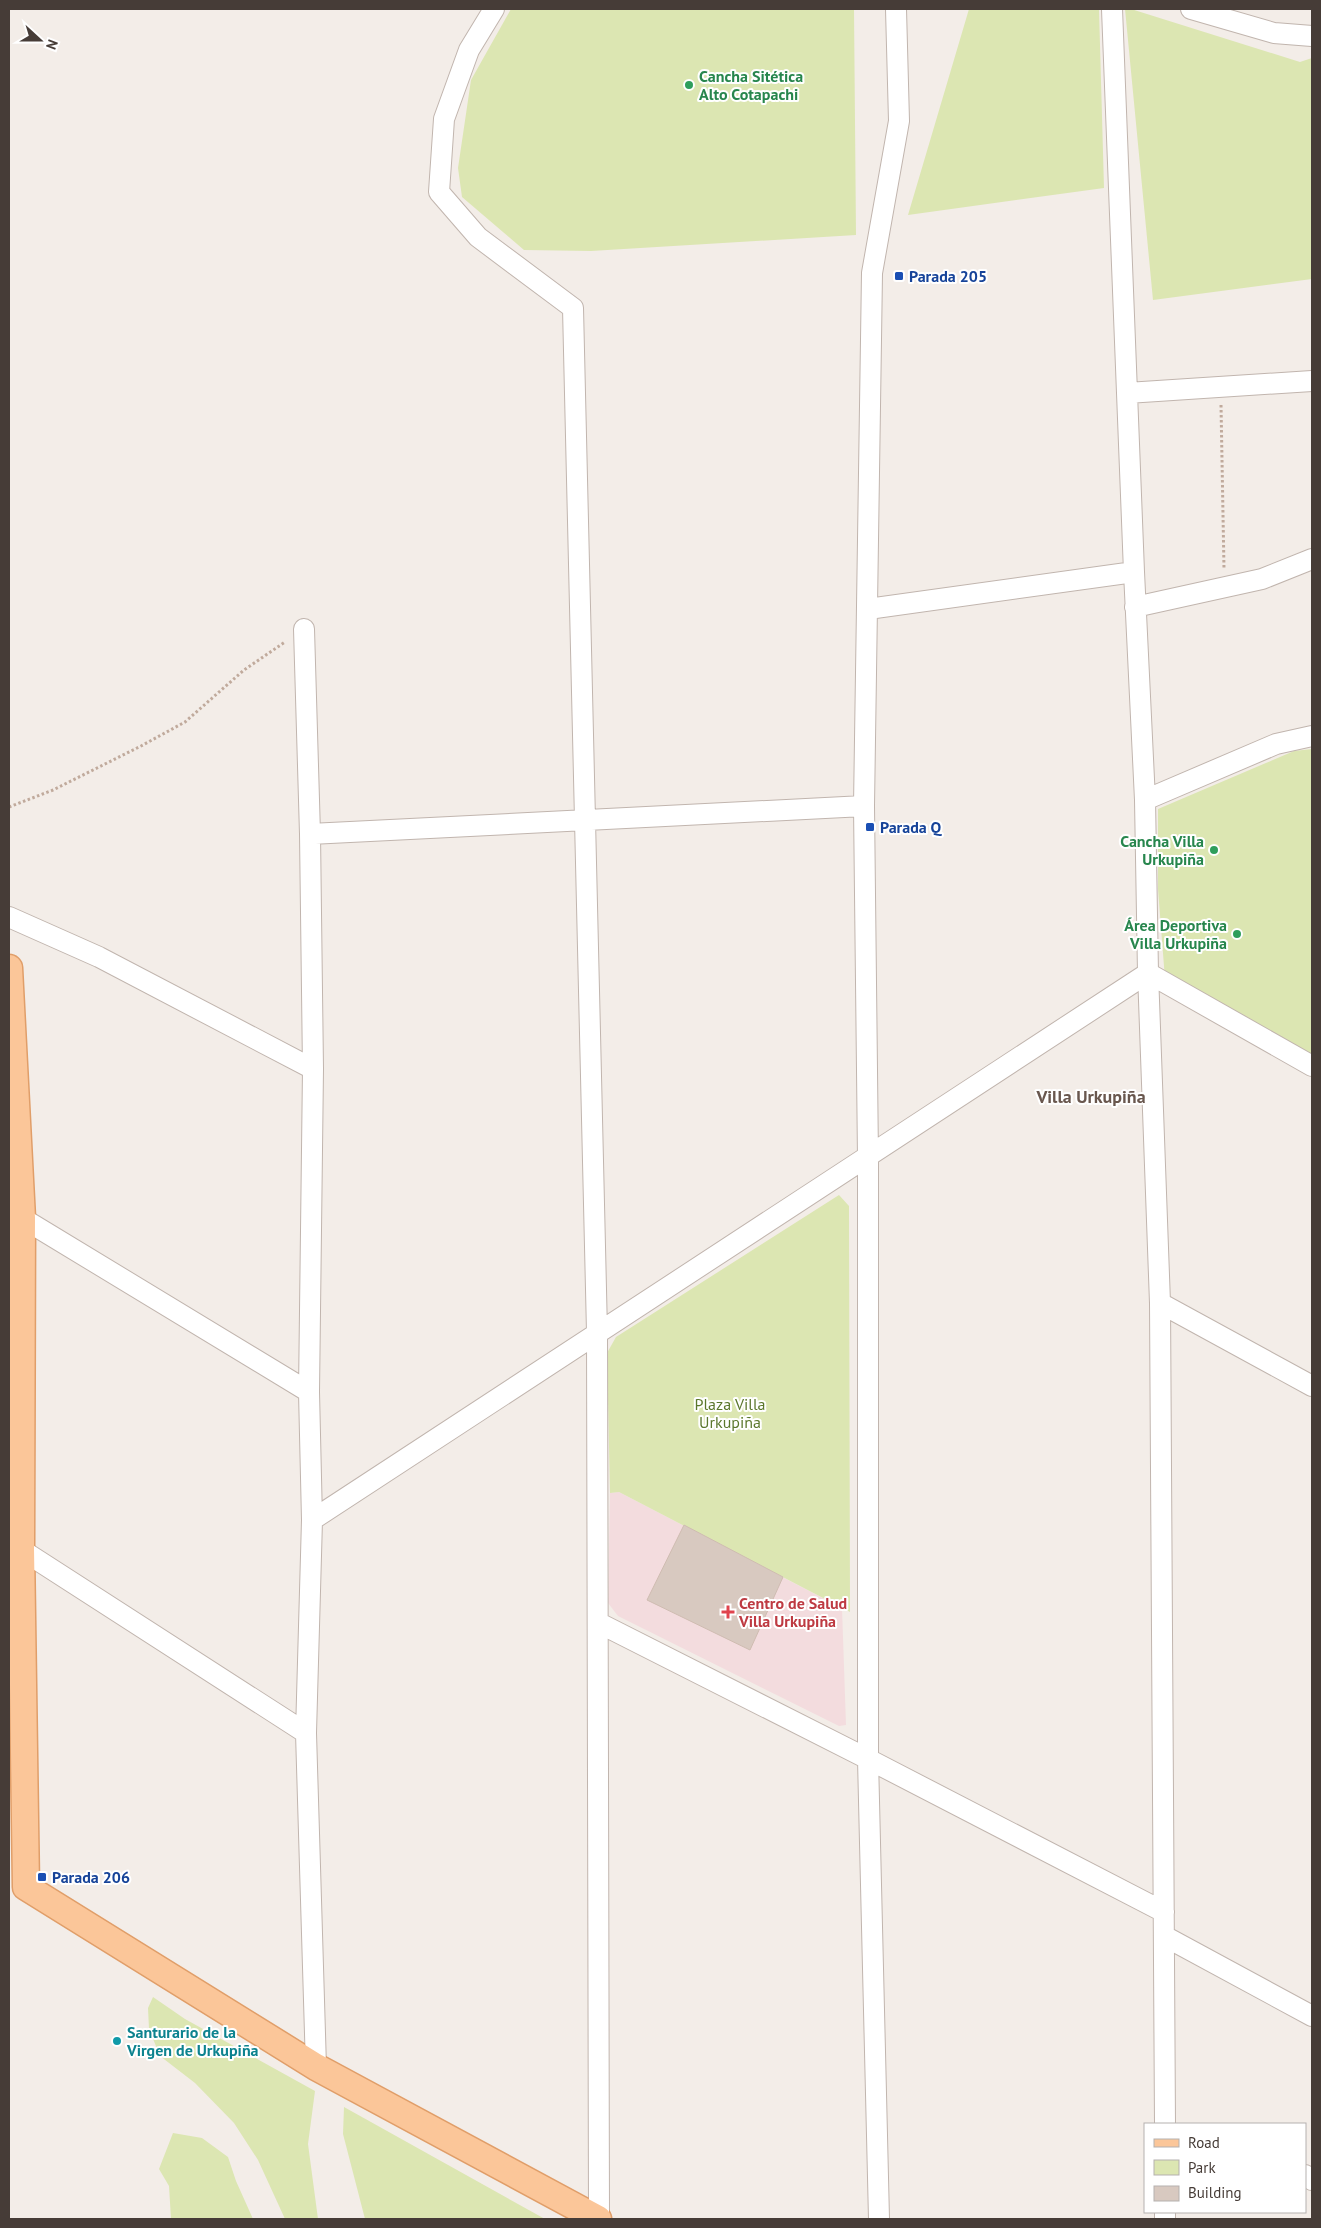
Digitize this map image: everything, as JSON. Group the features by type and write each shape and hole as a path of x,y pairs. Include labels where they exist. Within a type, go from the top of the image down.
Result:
{"main road":[{"path":"9,968 15,1216 15,1545 26,1888 316,2067 599,2219"}],"street":[{"path":"494,9 469,50 444,119 439,192 478,237 573,308 597,1332 599,2219"},
{"path":"879,2219 868,1759 868,1158 864,806 872,273 899,121 896,9"},
{"path":"1112,9 1135,607 1145,800 1148,973 1160,1303 1164,1912 1166,1937 1165,2123"},
{"path":"1192,9 1274,33 1312,36"},
{"path":"1127,393 1312,381"},
{"path":"1135,607 1262,578 1312,558"},
{"path":"868,609 1134,572"},
{"path":"304,629 310,834 313,1069 308,1392 312,1520 306,1732 316,2067"},
{"path":"1145,800 1276,744 1312,736"},
{"path":"310,834 864,806"},
{"path":"9,918 99,957 313,1069"},
{"path":"1148,973 1312,1066"},
{"path":"312,1520 597,1332 868,1158 1148,973"},
{"path":"15,1216 308,1392"},
{"path":"1160,1303 1312,1386"},
{"path":"15,1545 306,1732"},
{"path":"599,1623 1164,1912"},
{"path":"1166,1937 1312,2016"}],"path":[{"path":"1220,387 1225,587"},
{"path":"9,807 52,790 185,722 244,670 304,629"}],"shaded area":[{"name":"Centro de Salud Villa Urkupiña","path":"619,1492 842,1608 846,1725 839,1726 618,1616 608,1603 610,1493"}],"green space":[{"path":"511,9 854,9 856,235 591,251 524,250 462,197 458,168 471,80"},
{"path":"969,9 1099,9 1104,188 908,215"},
{"path":"1125,9 1131,9 1300,62 1312,58 1312,279 1153,300"},
{"name":"Área Deportiva Villa Urkupiña","path":"1312,749 1312,1058 1165,979 1158,889 1158,809 1294,751"},
{"name":"Plaza Villa Urkupiña","path":"839,1195 849,1206 850,1612 619,1492 610,1493 607,1353 616,1337"},
{"path":"153,1997 185,2019 315,2091 308,2144 318,2219 285,2219 258,2160 234,2123 195,2083 160,2056 149,2029 148,2008"},
{"path":"344,2107 545,2219 365,2219 343,2134"},
{"path":"173,2133 202,2138 228,2157 236,2181 253,2219 171,2219 169,2186 159,2169"}],"building":[{"name":"Centro de Salud Villa Urkupiña","path":"684,1525 783,1577 750,1650 647,1600"}],"place":[{"name":"Cancha Sitética Alto Cotapachi","path":"689,85"},
{"name":"Parada 205","path":"899,276"},
{"name":"Parada Q","path":"870,827"},
{"name":"Cancha Villa Urkupiña","path":"1214,850"},
{"name":"Área Deportiva Villa Urkupiña","path":"1237,934"},
{"name":"Centro de Salud Villa Urkupiña","path":"728,1612"},
{"name":"Parada 206","path":"42,1877"},
{"name":"Santurario de la Virgen de Urkupiña","path":"117,2041"}],"district":[{"name":"Villa Urkupiña","path":"1091,1097"}]}
